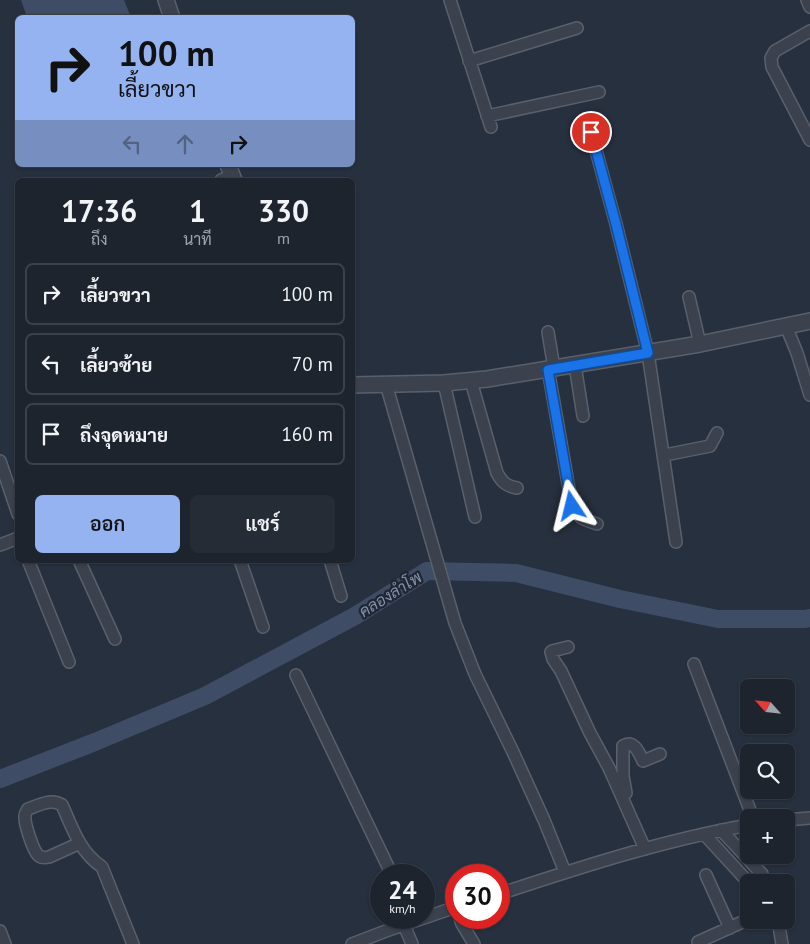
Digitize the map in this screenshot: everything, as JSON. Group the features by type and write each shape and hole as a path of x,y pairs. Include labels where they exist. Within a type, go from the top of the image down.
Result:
{"street":[{"path":"166,0 171,15"},
{"path":"807,0 810,8"},
{"path":"453,1 469,61 489,121 599,92"},
{"path":"469,61 576,28"},
{"path":"810,31 776,51 771,58 772,67 810,140"},
{"path":"591,132 651,352 670,454 678,510"},
{"path":"689,297 700,344"},
{"path":"355,385 444,384 487,379 700,344 810,321"},
{"path":"786,326 797,352 810,395"},
{"path":"548,332 551,369 572,506 576,514 597,524"},
{"path":"651,352 676,542"},
{"path":"575,366 583,416"},
{"path":"471,381 497,472 501,481 507,486 517,488"},
{"path":"386,384 455,623 475,674 544,820 565,872"},
{"path":"444,384 475,517"},
{"path":"670,454 710,446 717,433"},
{"path":"0,461 15,505"},
{"path":"0,545 15,539"},
{"path":"29,563 69,662"},
{"path":"80,563 116,639"},
{"path":"241,563 263,627"},
{"path":"331,563 341,596"},
{"path":"568,647 552,651 551,655 561,670 647,849"},
{"path":"694,664 750,809"},
{"path":"296,675 387,864"},
{"path":"644,761 632,744 629,743 623,746 625,790 647,849"},
{"path":"623,769 660,754"},
{"path":"80,843 49,857 39,856 25,824 25,814 28,808 56,801 62,805 83,849 91,859 102,867 133,944"},
{"path":"795,819 810,818"},
{"path":"510,890 565,872 647,849 740,827"},
{"path":"720,830 762,874"},
{"path":"704,834 741,874"},
{"path":"706,875 730,928"},
{"path":"698,942 740,923"},
{"path":"352,944 390,929"},
{"path":"411,929 412,944"},
{"path":"465,929 474,944"},
{"path":"780,929 782,944"},
{"path":"0,931 5,944"}],"water":[{"path":"21,0 124,0 130,15 26,15"}],"waterway":[{"name":"คลองลำโพ","path":"0,779 205,696 355,616 427,571 516,573 620,599 718,619 810,618"}],"route":[{"path":"572,506 548,370 648,353 591,132"}]}
